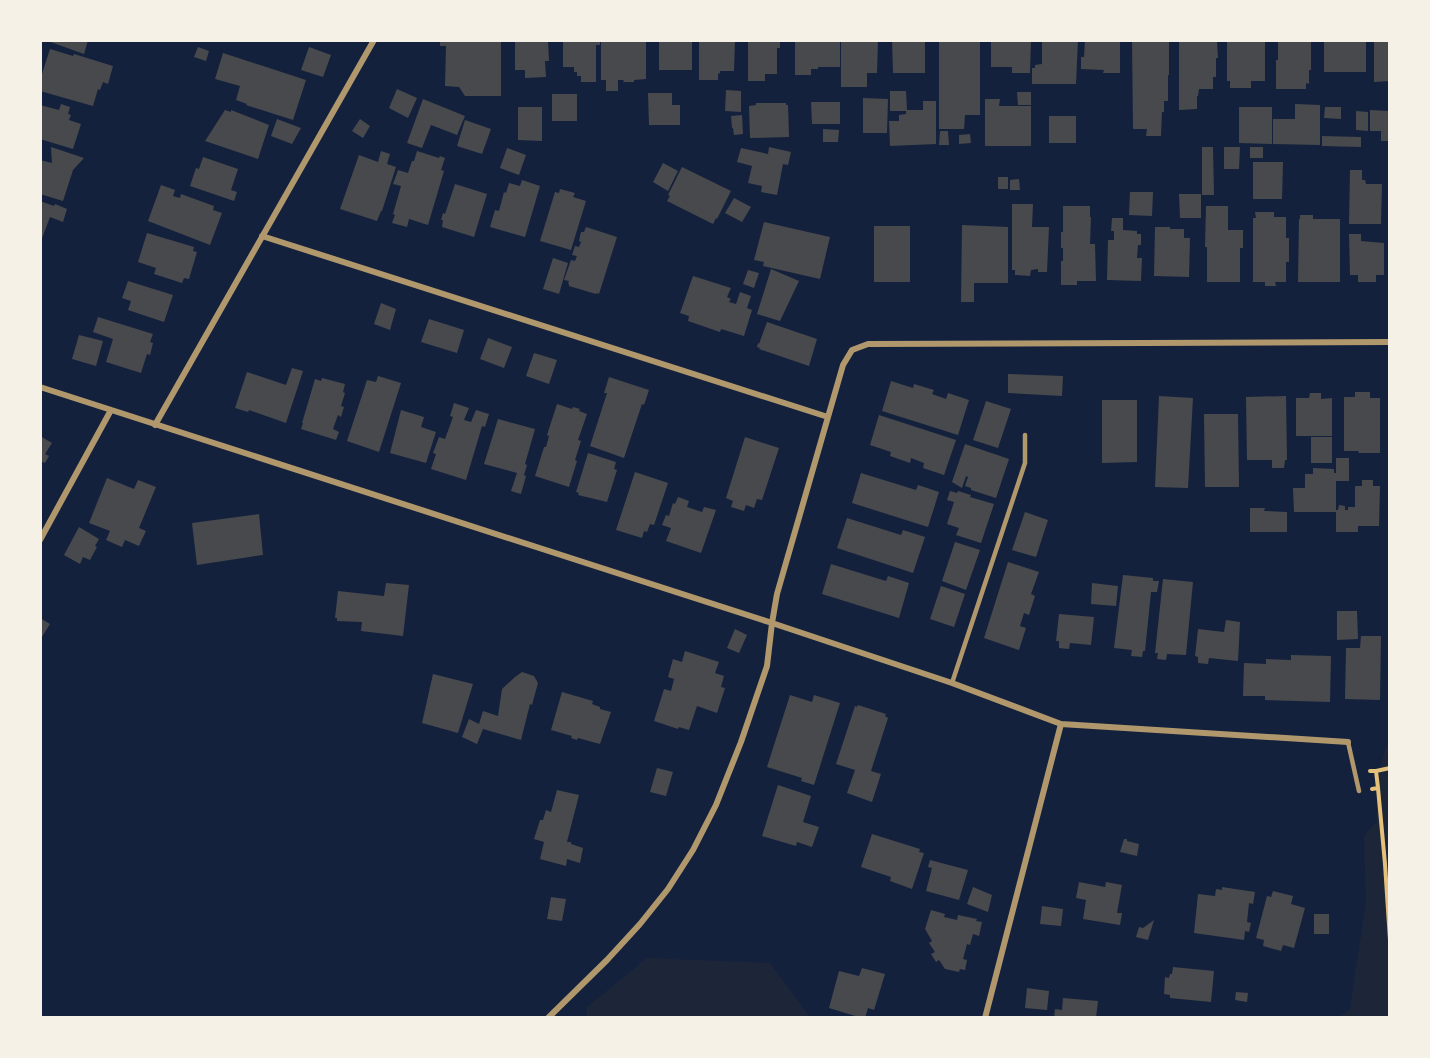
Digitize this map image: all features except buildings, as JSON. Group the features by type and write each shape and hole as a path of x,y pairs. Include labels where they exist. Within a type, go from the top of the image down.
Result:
{"street":[{"path":"155,425 374,40"},
{"path":"262,236 828,417"},
{"path":"548,1017 640,924 668,889 693,850 716,805 767,666 777,594 843,365 852,350 868,344 1389,342"},
{"path":"40,387 772,623 952,683 1061,724 1348,742"},
{"path":"40,540 111,410"},
{"path":"985,1017 1061,724"}],"lane":[{"path":"952,683 1025,463 1025,435"},
{"path":"1348,742 1359,791"}],"path":[{"path":"1377,771 1389,768"},
{"path":"1359,791 1378,788 1389,940"}],"shaded area":[{"path":"1389,740 1389,1017 1338,1018 1350,1009 1366,902 1364,836 1377,821 1376,779"},
{"path":"647,958 770,963 810,1017 587,1017 587,1007"}]}
